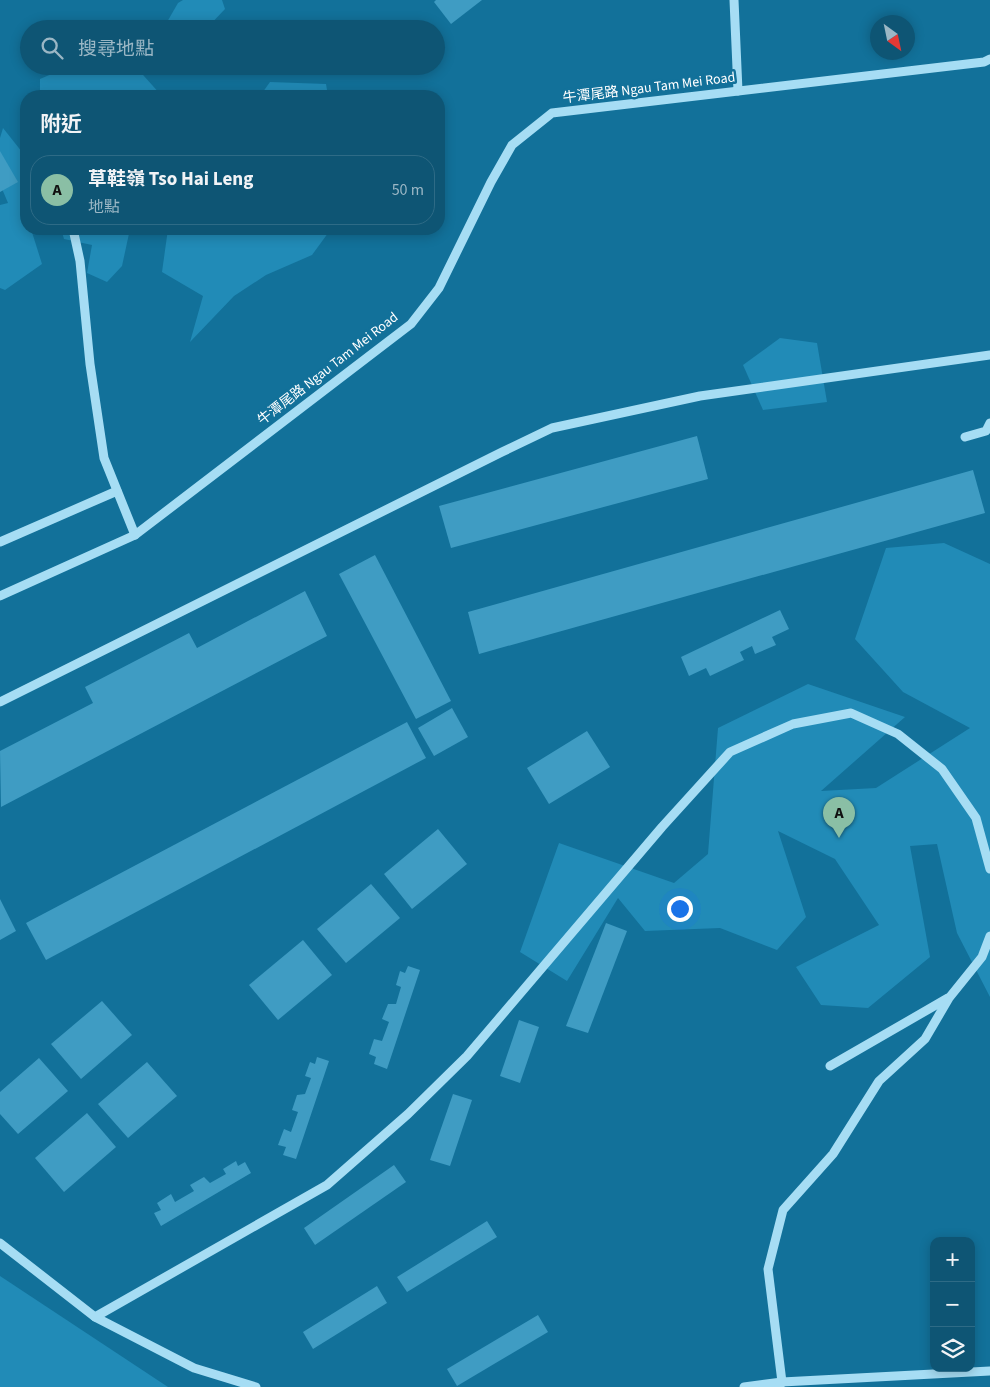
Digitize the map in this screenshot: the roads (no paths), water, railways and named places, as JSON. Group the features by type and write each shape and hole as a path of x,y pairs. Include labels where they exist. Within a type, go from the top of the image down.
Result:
{"street":[{"path":"734,0 738,91"},
{"name":"牛潭尾路 Ngau Tam Mei Road","path":"0,596 135,535 410,324 439,288 491,182 512,145 552,113 984,62 990,59"},
{"path":"74,235 80,261 90,364 104,458 135,535"},
{"path":"0,702 552,428 700,396 990,355"},
{"path":"965,437 986,431 990,423"},
{"path":"0,542 117,491"},
{"path":"95,1317 327,1185 408,1114 467,1056 662,827 730,752 793,724 851,713 898,734 942,769 976,818 990,870"},
{"path":"780,1384 768,1269 783,1210 832,1154 879,1081 925,1039 948,998 982,957 990,936"},
{"path":"830,1066 948,998"},
{"path":"0,1243 95,1317 194,1368 256,1387"},
{"path":"744,1387 990,1371"}],"place":[{"name":"草鞋嶺 Tso Hai Leng","path":"839,838"}]}
